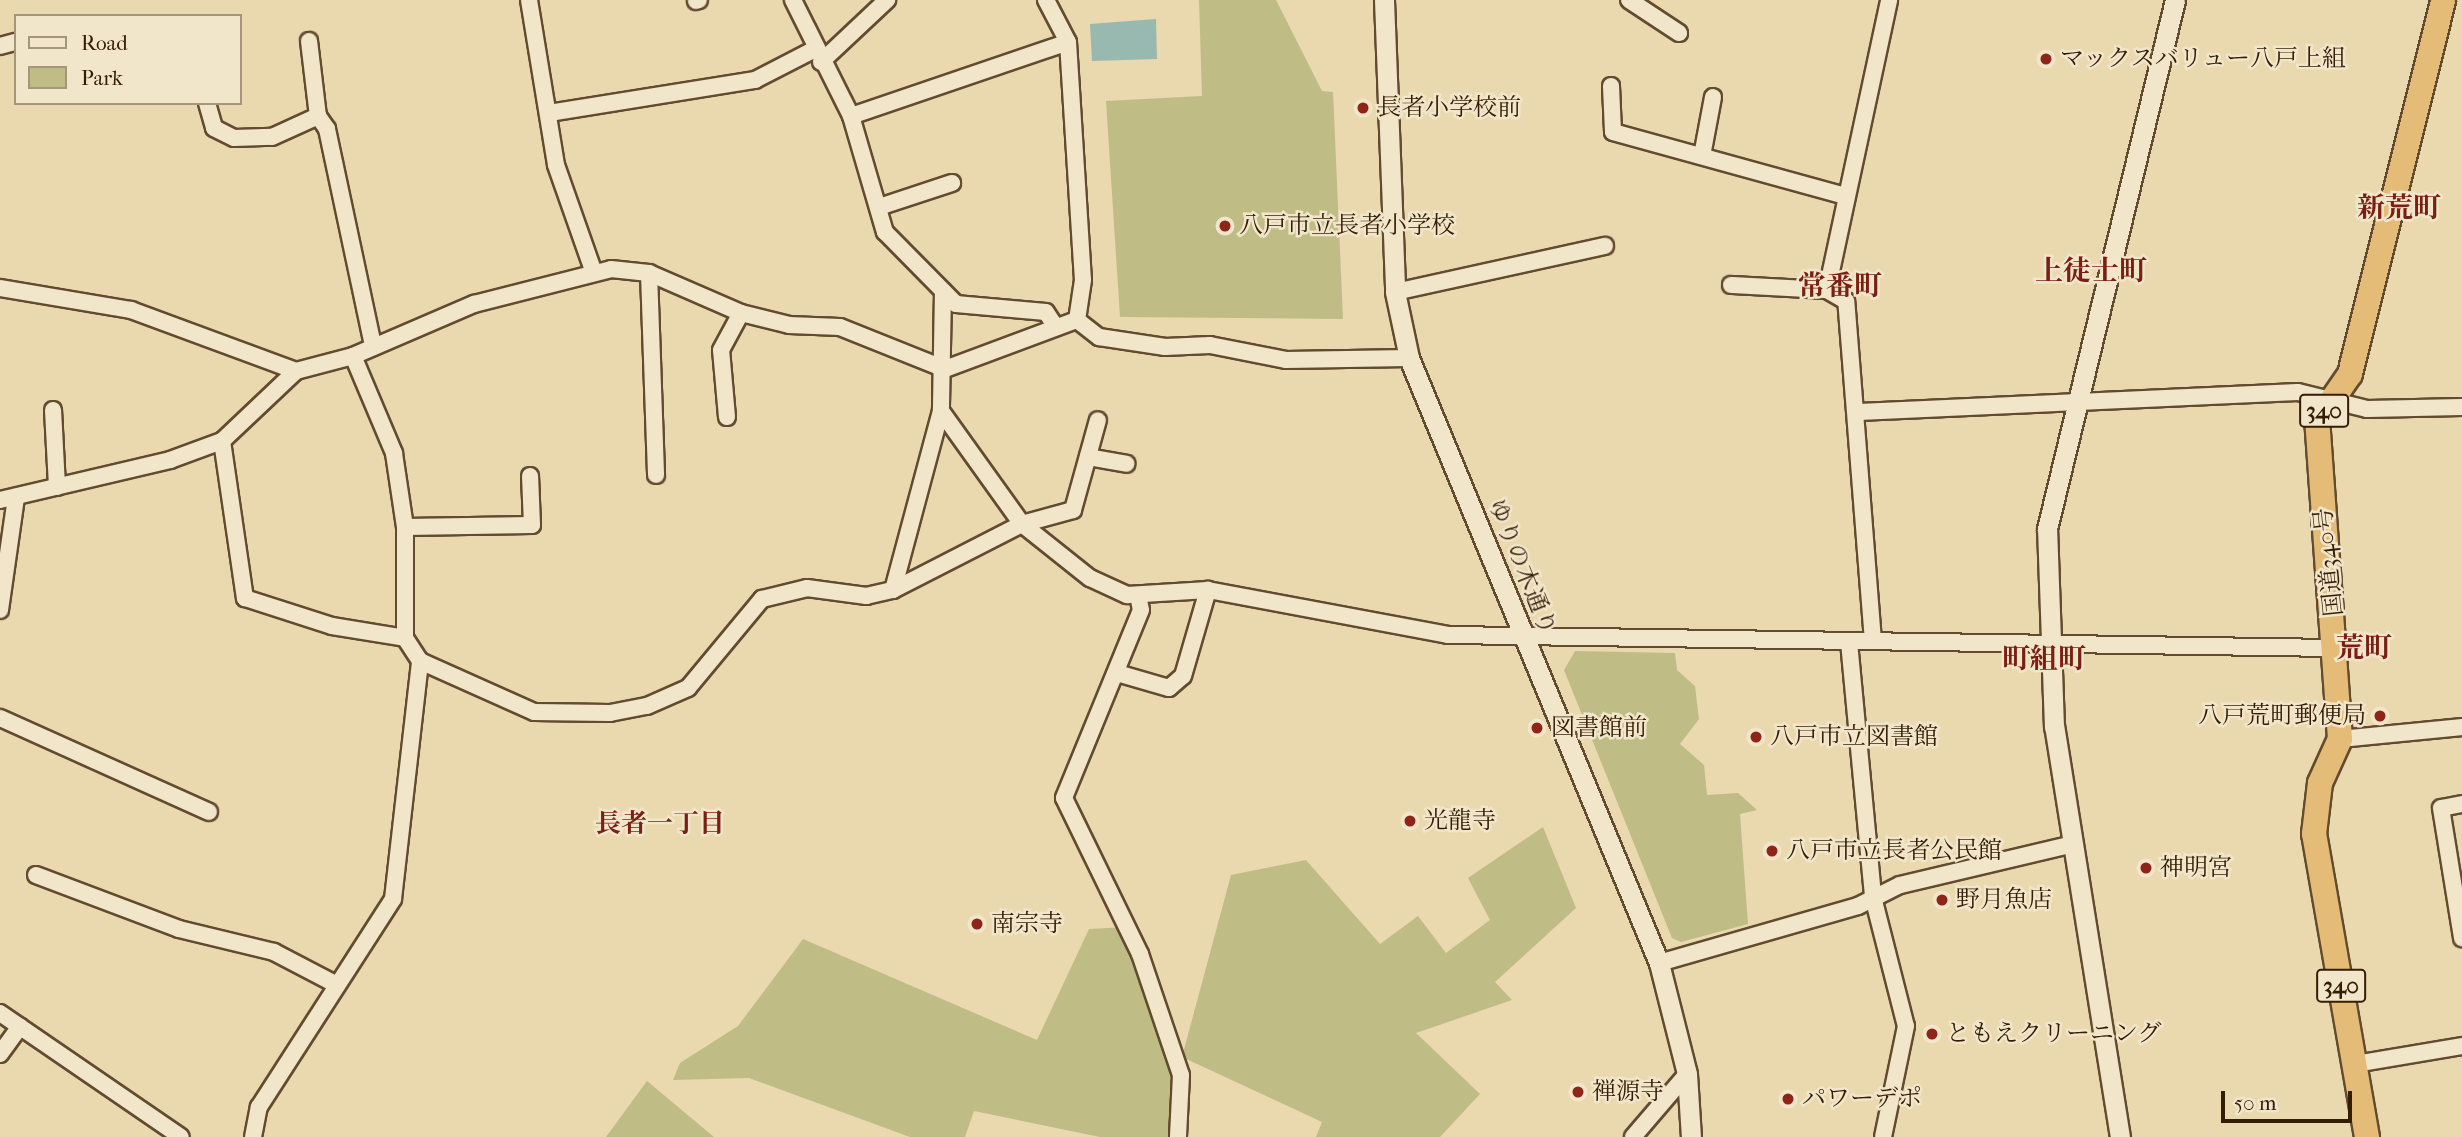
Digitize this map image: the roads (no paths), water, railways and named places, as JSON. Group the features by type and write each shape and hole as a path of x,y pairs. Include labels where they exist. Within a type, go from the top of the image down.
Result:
{"highway":[{"name":"国道340号","path":"2367,1137 2314,834 2320,783 2340,739 2338,648 2317,422 2350,374 2443,0"}],"street":[{"path":"529,0 556,165 594,273"},
{"path":"793,0 818,55 852,116 884,232 956,304 1045,312 1055,326"},
{"path":"549,113 755,80 818,55 887,0"},
{"path":"1046,0 1068,42 1083,280 1077,320"},
{"name":"ゆりの木通り","path":"1384,0 1395,292 1409,358 1659,963 1687,1074 1691,1137"},
{"path":"1629,0 1679,33"},
{"path":"1827,290 1889,0"},
{"path":"2120,1137 2069,845 2048,647 2047,529 2082,401 2175,0"},
{"path":"309,41 318,116 327,129 373,345"},
{"path":"852,116 1068,42"},
{"path":"1611,86 1613,132 1845,196"},
{"path":"1702,156 1713,97"},
{"path":"208,105 214,128 234,138 272,137 318,116"},
{"path":"879,207 952,183"},
{"path":"1395,292 1605,246"},
{"path":"0,610 8,498 222,441 296,372 353,356 373,345 474,304 594,273 649,274 741,313 789,325 840,327 945,369 1077,320"},
{"path":"649,274 656,475"},
{"path":"1731,285 1827,290 1846,301 1859,412 1873,641"},
{"path":"0,288 131,310 296,372"},
{"path":"893,590 941,411 945,369 943,290"},
{"path":"727,418 721,350 741,313"},
{"path":"1077,320 1100,337 1165,347 1210,345 1286,360 1409,358"},
{"path":"353,356 394,453 405,527 405,638 420,661 534,712 610,713 688,688 762,599 807,588 866,596 893,590 1022,524 1073,510 1098,420"},
{"path":"1859,412 2298,392 2367,410 2462,407"},
{"path":"52,410 57,486"},
{"path":"941,411 1022,524 1090,578 1138,594 1208,590 1448,635 1873,641 2048,647 2338,648"},
{"path":"222,441 245,598 332,626 405,638"},
{"path":"1088,457 1126,464"},
{"path":"405,527 531,525 530,476"},
{"path":"1117,673 1169,688 1183,676 1208,590"},
{"path":"1138,594 1141,610 1064,798 1140,954 1177,1062 1178,1137"},
{"path":"1849,642 1873,897 1906,1026 1883,1137"},
{"path":"253,1137 259,1107 393,899 420,661"},
{"path":"0,718 209,812"},
{"path":"2340,739 2462,727"},
{"path":"2462,804 2441,808 2462,938"},
{"path":"1659,963 1873,897 2069,845"},
{"path":"36,874 179,929 274,952 337,985"},
{"path":"0,1013 181,1137"},
{"path":"0,1054 20,1026"},
{"path":"2355,1064 2462,1046"},
{"path":"1633,1137 1687,1074"}],"water":[{"path":"1156,19 1157,59 1092,61 1090,24"}],"place":[{"name":"マックスバリュー八戸上組","path":"2046,59"},
{"name":"長者小学校前","path":"1363,108"},
{"name":"八戸市立長者小学校","path":"1225,226"},
{"name":"八戸荒町郵便局","path":"2380,716"},
{"name":"図書館前","path":"1537,728"},
{"name":"八戸市立図書館","path":"1756,737"},
{"name":"光龍寺","path":"1410,821"},
{"name":"八戸市立長者公民館","path":"1772,851"},
{"name":"神明宮","path":"2146,868"},
{"name":"野月魚店","path":"1942,900"},
{"name":"南宗寺","path":"977,924"},
{"name":"ともえクリーニング","path":"1932,1034"},
{"name":"禅源寺","path":"1578,1092"},
{"name":"パワーデポ","path":"1788,1099"}],"district":[{"name":"新荒町","path":"2399,208"},
{"name":"上徒士町","path":"2091,271"},
{"name":"常番町","path":"1840,286"},
{"name":"荒町","path":"2364,648"},
{"name":"町組町","path":"2044,659"},
{"name":"長者一丁目","path":"660,824"}]}
